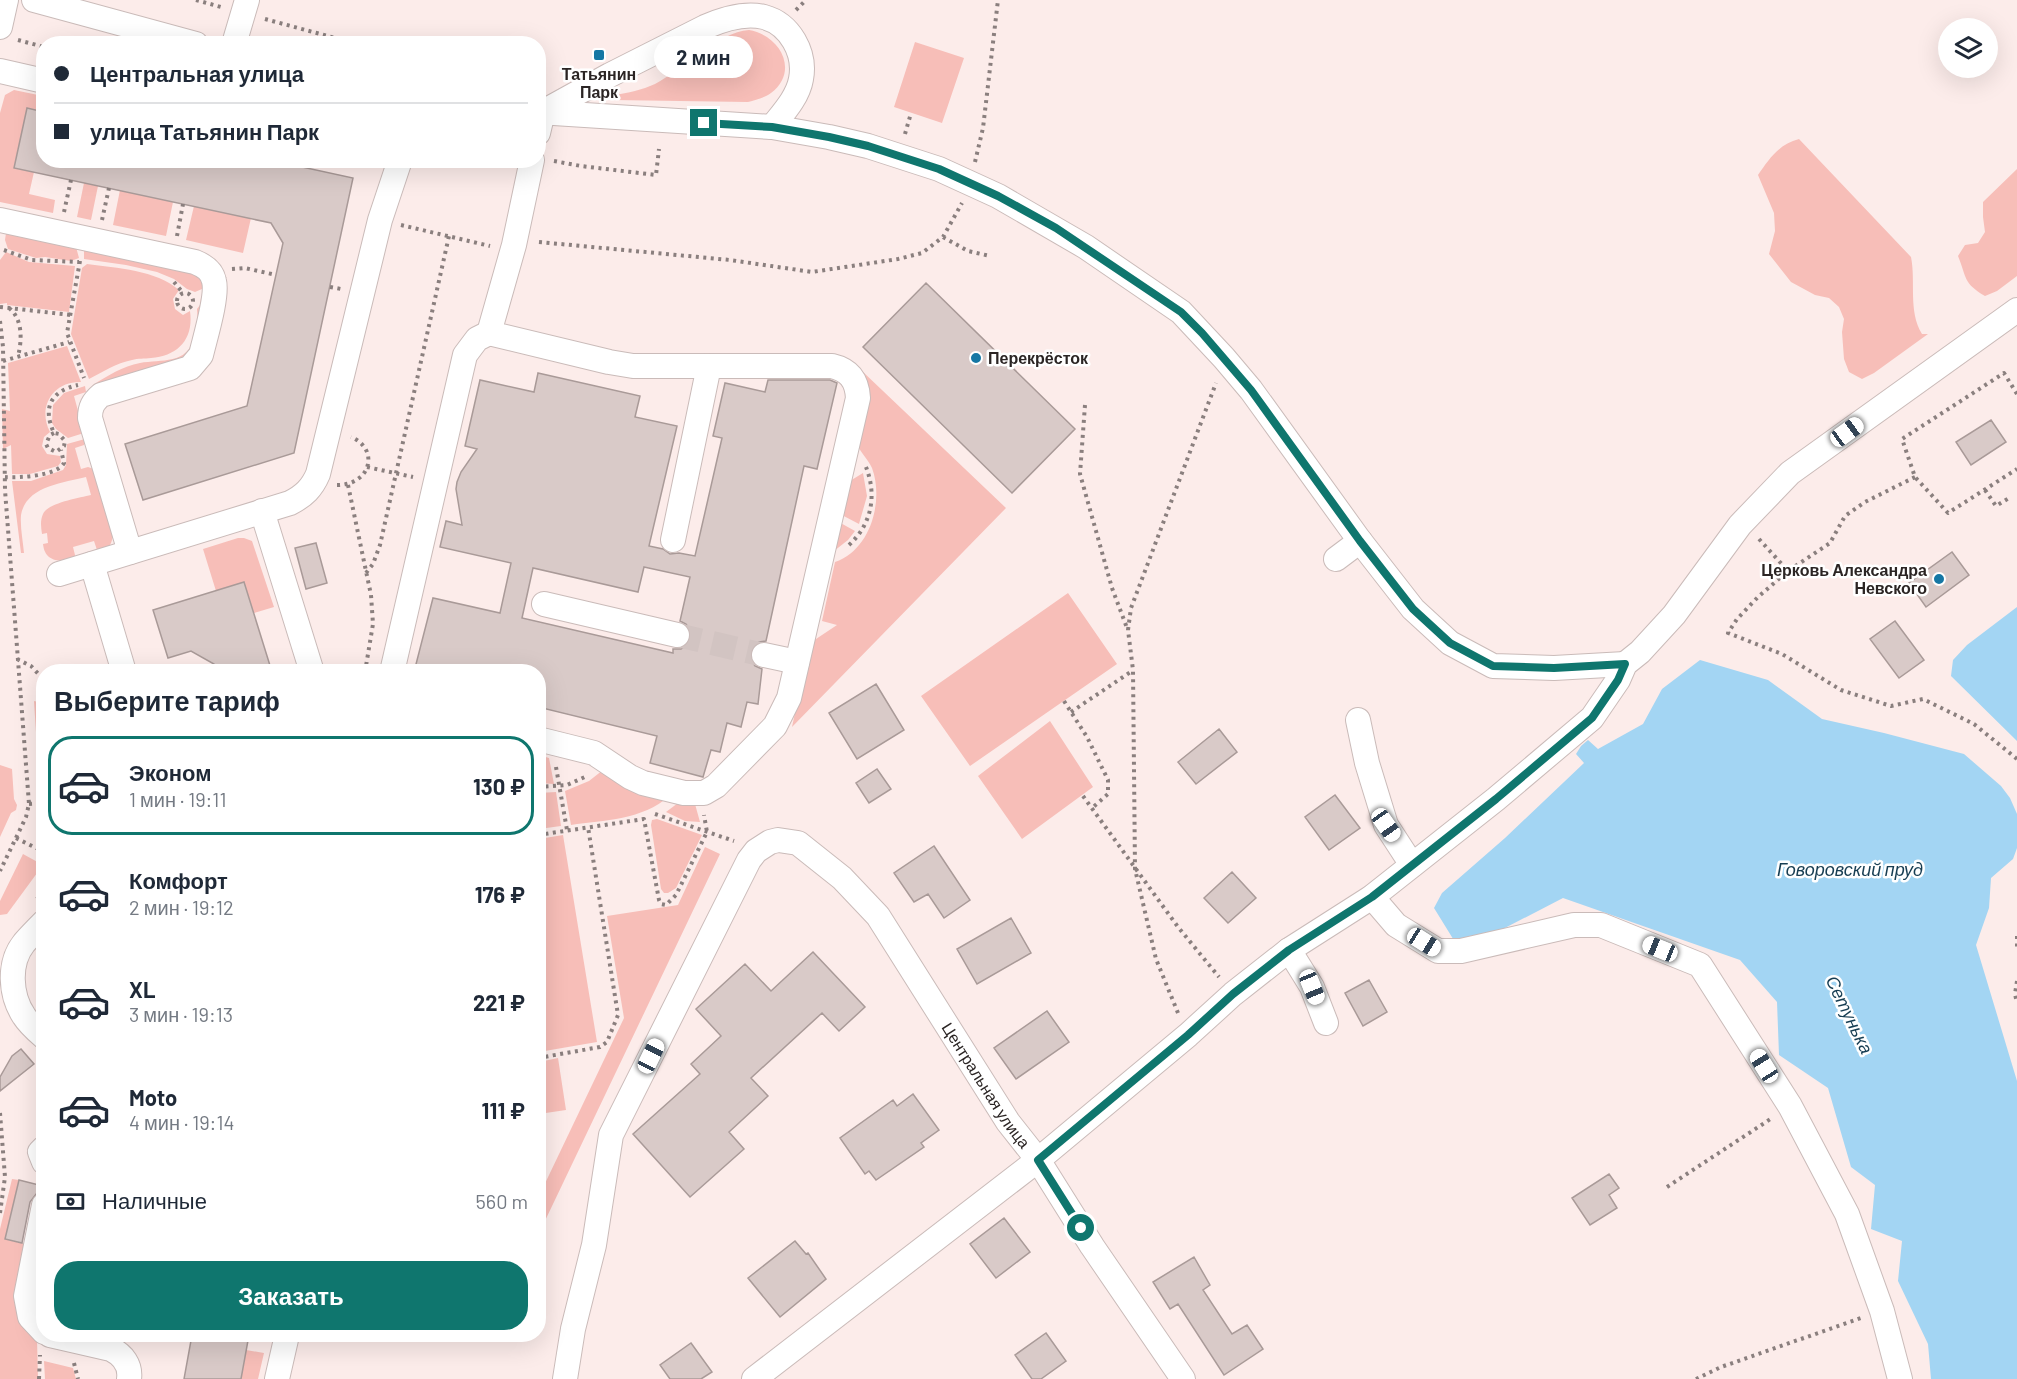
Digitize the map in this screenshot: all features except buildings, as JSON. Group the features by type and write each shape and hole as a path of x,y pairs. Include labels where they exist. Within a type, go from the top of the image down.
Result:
{"street":[{"path":"4,32 6,0"},
{"path":"34,0 167,36"},
{"path":"236,36 245,6"},
{"path":"546,115 619,70 705,27 723,19 741,16 764,17 782,27 792,36 802,60 801,80 792,100 772,127"},
{"path":"0,71 36,79"},
{"path":"546,119 772,127 858,144 939,169 998,196 1056,228 1181,312 1251,390 1360,541 1413,609 1450,643 1493,666 1554,668 1625,664"},
{"path":"59,574 262,511 299,498 307,492 316,480 393,168"},
{"path":"489,333 537,168"},
{"path":"0,220 172,256 203,265 212,274 216,287 215,293 201,355 195,364 101,395 91,406 90,418 130,552"},
{"path":"754,1379 1038,1160 1188,1035 1233,994 1289,950 1372,897 1496,799 1592,718 1618,680 1625,664 1640,652 1674,615 1740,525 1790,473 2017,309"},
{"path":"394,664 465,355 477,339 489,333 623,364 645,366 832,366 847,372 856,384 858,398 787,705 775,726 711,789 699,794 684,793 647,784 630,777 590,752 546,741"},
{"path":"673,540 709,366"},
{"path":"262,511 310,664"},
{"path":"1336,559 1360,541"},
{"path":"92,564 122,664"},
{"path":"544,604 677,635"},
{"path":"764,655 797,663"},
{"path":"1358,720 1367,763 1386,825 1412,865"},
{"name":"Центральная улица","path":"565,1379 573,1329 594,1245 611,1135 749,860 766,844 778,840 790,840 803,847 842,878 878,916 1008,1122 1038,1160 1092,1246 1183,1379"},
{"path":"1372,897 1396,925 1438,951 1461,951 1574,925 1601,924 1700,965 1790,1106 1847,1214 1882,1311 1900,1379"},
{"path":"36,930 22,945 15,962 13,983 14,994 23,1015 36,1029"},
{"path":"1289,950 1312,987 1326,1023"},
{"path":"36,1245 26,1296 30,1317 36,1323"},
{"path":"80,1342 118,1352 129,1368 129,1379"},
{"path":"277,1379 285,1342"}],"path":[{"path":"196,0 245,6 333,36"},
{"path":"792,14 806,0"},
{"path":"975,162 983,128 998,0"},
{"path":"4,32 36,44"},
{"path":"904,135 911,113"},
{"path":"546,161 656,175 660,149"},
{"path":"54,433 48,414 54,397 64,389 86,383 69,342 67,331 80,237 71,180"},
{"path":"80,237 109,188"},
{"path":"380,220 498,248 536,242 730,260 812,272 898,259 922,253 943,237 964,200"},
{"path":"172,256 183,204"},
{"path":"366,573 373,564 378,551 449,237"},
{"path":"943,237 968,251 990,256"},
{"path":"0,255 4,246"},
{"path":"212,274 239,268 276,275"},
{"path":"330,287 338,288"},
{"path":"183,293 190,294 194,300 189,309 182,309 177,303 178,296 183,293"},
{"path":"0,307 71,315"},
{"path":"9,308 14,312 19,326 21,340 18,356"},
{"path":"0,321 5,477 16,659 29,804 27,817 0,871"},
{"path":"3,361 69,342"},
{"path":"2017,394 2004,373 1902,439 1915,477 1948,513 2017,470"},
{"path":"1128,630 1131,608 1219,374"},
{"path":"1085,405 1080,474 1112,588 1128,630 1133,670 1135,868 1156,959 1188,1035"},
{"path":"316,480 348,485 363,476 367,467 365,448 358,440 329,429"},
{"path":"54,433 50,435 46,444 51,451 61,450"},
{"path":"5,477 27,478 60,468 64,463 61,450 64,441 59,434 54,433"},
{"path":"367,467 400,474"},
{"path":"1915,477 1865,502 1845,516 1830,543 1788,571 1758,597 1737,619 1728,633 1782,654 1842,690 1891,706 1923,699 1974,724 2017,759"},
{"path":"348,485 371,595 373,624 366,664"},
{"path":"1985,490 1996,506 2009,498"},
{"path":"1759,539 1788,571"},
{"path":"16,659 31,666 36,671"},
{"path":"1071,712 1133,670"},
{"path":"1064,701 1087,737 1108,780 1108,794 1092,808"},
{"path":"546,741 560,787 567,830"},
{"path":"546,787 560,787 579,781 606,760"},
{"path":"1083,796 1178,927 1233,994"},
{"path":"29,804 36,804"},
{"path":"655,814 739,843"},
{"path":"546,834 644,819 659,900 663,905 669,904 676,895 707,832"},
{"path":"546,1057 600,1047 607,1042 618,1015 588,827"},
{"path":"16,838 36,848"},
{"path":"2017,936 2017,949"},
{"path":"2017,981 2015,994 2017,1003"},
{"path":"1667,1187 1790,1106"},
{"path":"0,1113 5,1177 0,1213"},
{"path":"1696,1379 1721,1367 1882,1311"}],"shaded area":[{"path":"749,30 770,39 783,55 784,75 780,84 766,96 748,102 613,100 614,95 655,84 725,37"},
{"path":"915,42 964,58 942,123 894,107"},
{"path":"14,90 36,95 36,111 27,109 14,167 34,172 29,194 55,200 53,213 0,202 0,113 5,95"},
{"path":"1799,139 1911,257 1915,316 1922,334 1928,334 1874,373 1862,379 1849,372 1844,359 1842,332 1844,319 1839,307 1829,298 1815,295 1791,282 1769,254 1775,231 1774,213 1758,175 1780,148"},
{"path":"2017,169 2017,276 1997,291 1985,296 1969,283 1958,256 1965,245 1978,243 1985,232 1983,202"},
{"path":"84,183 98,186 91,220 77,217"},
{"path":"120,190 173,202 166,236 113,225"},
{"path":"194,206 251,218 243,253 186,240"},
{"path":"6,233 76,247 79,258 71,261 36,258 8,249 5,240"},
{"path":"84,249 198,273 209,286 195,292 157,272 84,259"},
{"path":"6,252 29,262 75,266 69,312 0,304 0,260"},
{"path":"87,264 148,274 170,283 179,290 173,299 175,309 183,315 190,311 191,321 187,338 169,354 126,361 89,379 71,334 82,268"},
{"path":"210,295 192,357 94,389 93,385 127,366 173,359 186,352 191,346 195,333 197,309 201,298"},
{"path":"67,346 81,382 63,386 50,397 45,413 50,432 44,437 42,446 47,454 60,456 61,462 58,466 30,474 12,474 11,445 3,449 2,409 10,411 8,363"},
{"path":"862,371 1006,508 792,727 810,643 837,625 822,621 835,562 858,547 872,522 875,509 876,494 872,468 856,440 864,381"},
{"path":"85,386 86,392 74,396 84,433 68,438 52,423 53,405 64,393"},
{"path":"85,439 84,445 75,448 81,469 88,467 94,469 113,534 110,545 98,553 94,541 73,547 76,559 65,561 50,558 44,550 43,544 48,543 47,533 42,534 43,514 57,504 91,495 86,477 47,487 30,498 24,505 21,529 24,553 21,553 12,481 31,481 63,470 66,465 67,444"},
{"path":"863,473 867,496 859,524 838,513 845,484"},
{"path":"837,521 855,531 834,551"},
{"path":"238,538 252,541 274,607 254,613 216,591 203,549"},
{"path":"1068,593 1117,664 970,766 921,696"},
{"path":"34,701 36,701 36,732"},
{"path":"1050,721 1093,787 1022,839 978,776"},
{"path":"546,757 549,758 554,784 546,783"},
{"path":"0,765 12,769 14,799 17,805 0,837"},
{"path":"603,770 669,796 647,810 623,818 571,825 565,791 589,781"},
{"path":"556,792 561,826 546,828 546,793"},
{"path":"682,800 695,804 700,822 685,821 666,812"},
{"path":"657,819 702,835 676,888 668,893 664,893 661,889 651,825 652,820"},
{"path":"563,835 597,1042 546,1051 546,838"},
{"path":"705,847 720,854 546,1219 546,1181 624,1018 607,916 678,905"},
{"path":"23,854 36,861 36,875 7,914 0,915 0,901"},
{"path":"558,1058 566,1110 546,1113 546,1061"},
{"path":"12,1179 19,1180 5,1239 25,1244 16,1296 17,1309 20,1320 36,1338 38,1379 0,1379 0,1229"},
{"path":"246,1350 264,1353 258,1379 241,1379"},
{"path":"44,1361 73,1368 76,1379 45,1379"}],"water":[{"path":"2017,607 2017,741 1951,676 1953,660 1967,645"},
{"name":"Говоровский пруд","path":"1700,660 1768,680 1822,719 1964,754 2001,786 2010,798 2017,814 2017,848 2013,859 1991,878 1989,908 1976,945 2017,1081 2017,1379 1931,1379 1928,1344 1898,1281 1902,1241 1871,1229 1875,1185 1851,1167 1828,1088 1779,1055 1777,1002 1740,960 1563,898 1474,944 1455,942 1434,908 1442,893 1505,838 1584,763 1576,754 1581,746 1588,740 1598,749 1643,724 1662,689"}],"tunnel":[{"path":"677,635 764,655"}],"place":[{"name":"Татьянин Парк","path":"599,55"},
{"name":"Перекрёсток","path":"976,358"},
{"name":"Церковь Александра Невского","path":"1939,579"}],"route":[{"path":"704,123 772,127 868,146 939,169 998,196 1056,228 1181,312 1202,333 1251,390 1360,541 1413,609 1450,643 1493,666 1554,668 1625,664 1618,680 1592,718 1496,799 1372,897 1289,950 1233,994 1188,1035 1038,1160 1081,1228"}],"water label":[{"name":"Сетунька","path":"1849,1015"}]}
